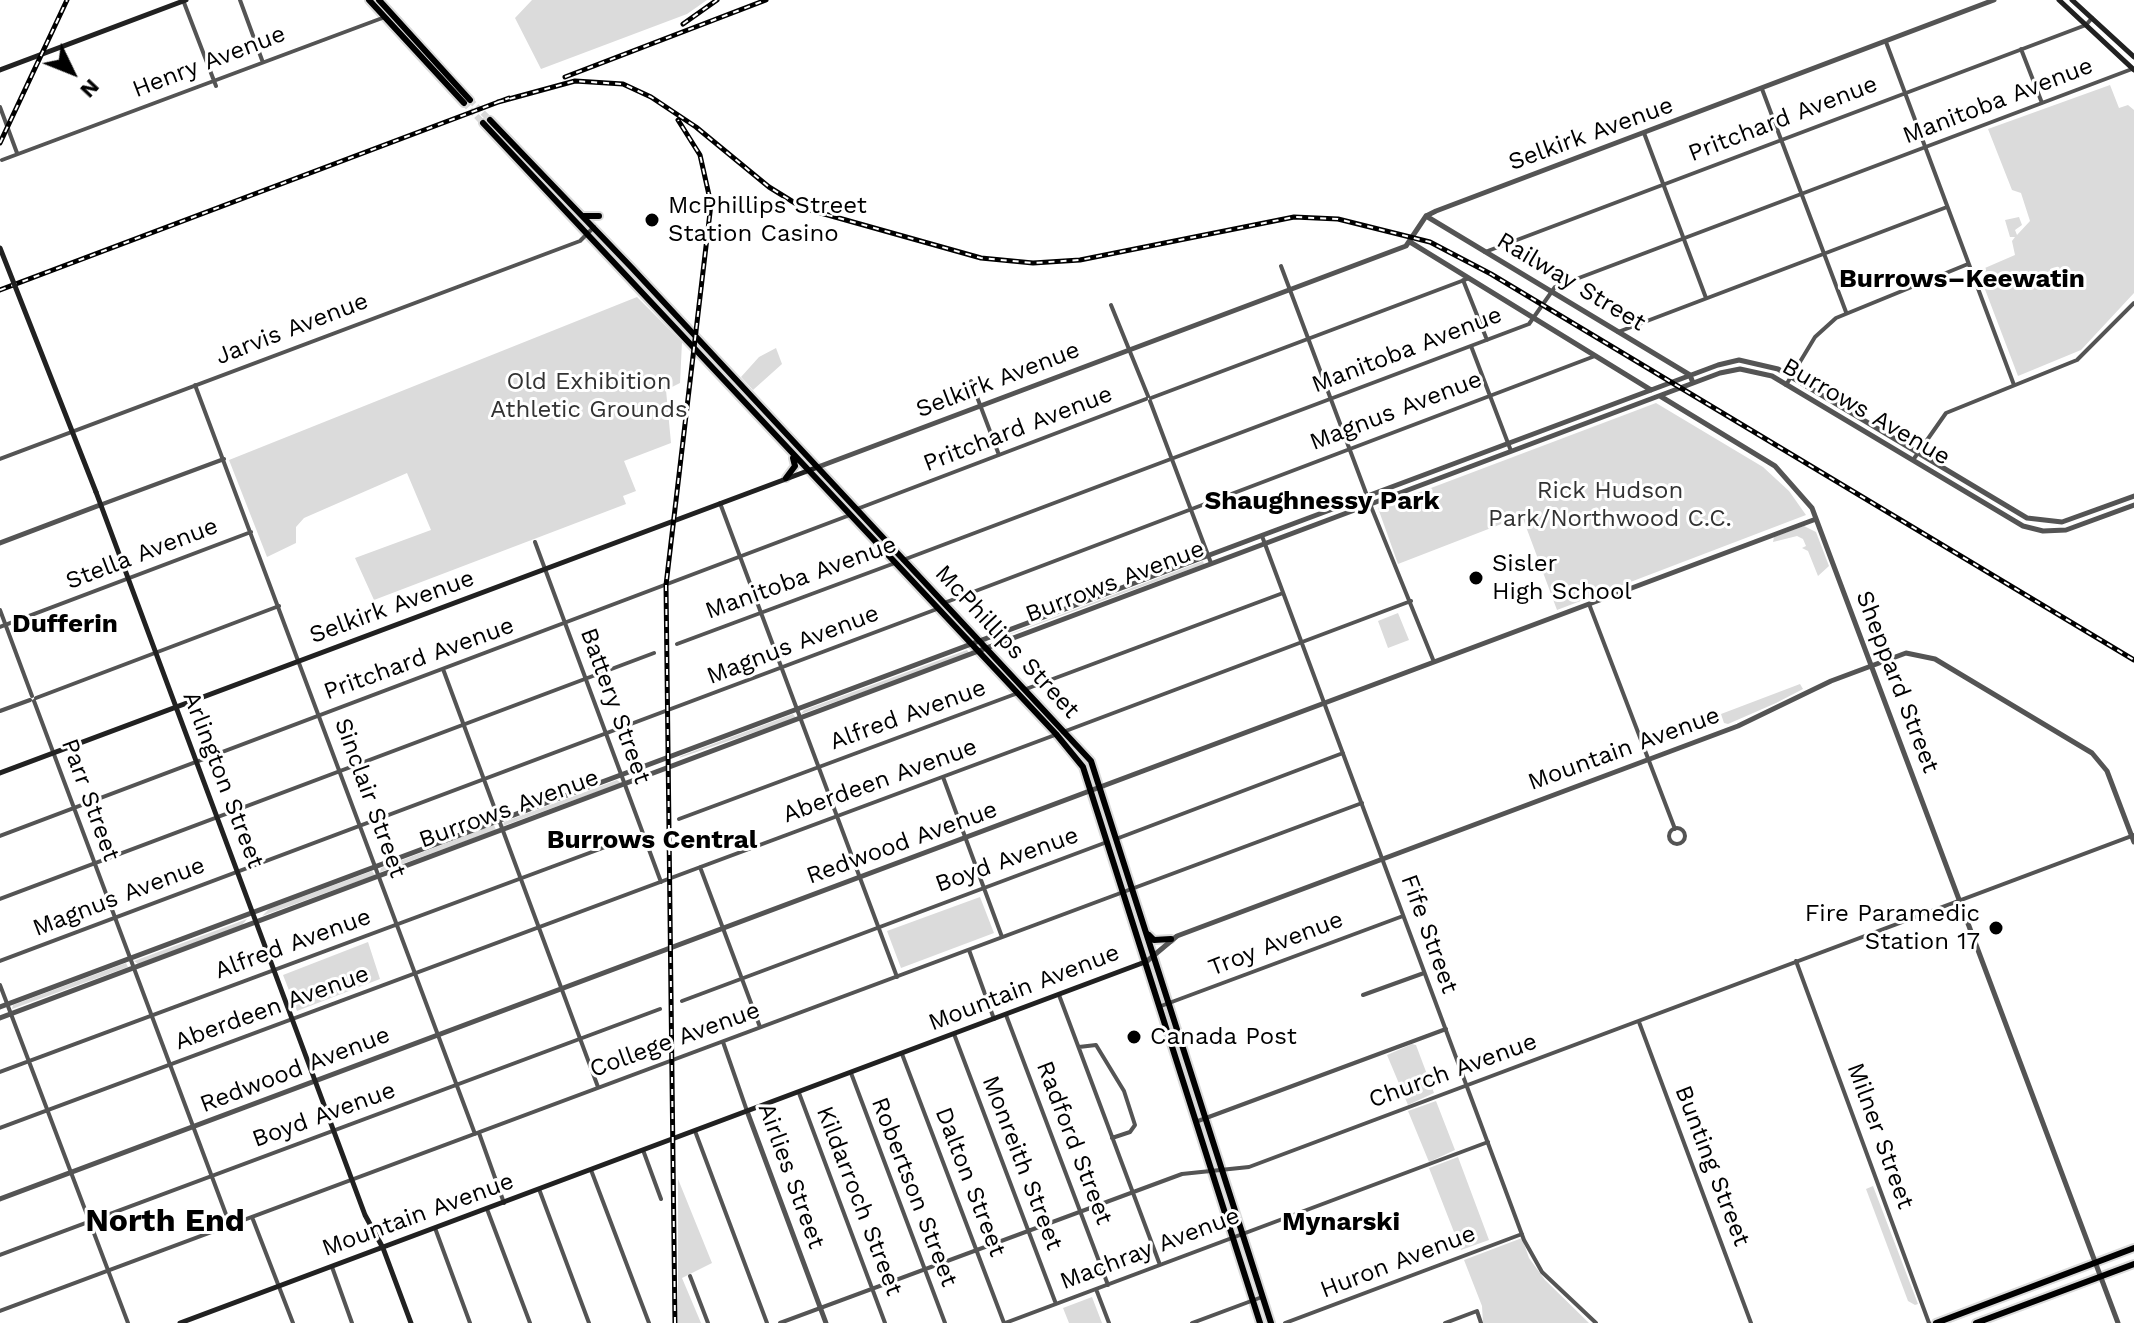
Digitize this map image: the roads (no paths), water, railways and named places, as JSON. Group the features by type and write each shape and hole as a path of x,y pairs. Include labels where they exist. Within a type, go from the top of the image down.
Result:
{"main road":[{"path":"0,70 184,0"},
{"path":"369,0 467,101 379,0"},
{"path":"2059,0 2134,69"},
{"path":"2072,0 2134,57"},
{"name":"McPhillips Street","path":"1260,1323 1253,1300 1238,1235 1223,1172 1091,761 632,268 591,230 486,122 581,215 591,230 625,275 1056,734 1083,767 1213,1170 1238,1235 1262,1297 1271,1323"},
{"path":"581,215 599,216"},
{"name":"Arlington Street","path":"0,248 96,492 352,1180 383,1248 411,1323"},
{"path":"625,275 632,268"},
{"path":"667,319 675,315"},
{"path":"767,426 774,419"},
{"path":"786,478 795,466 791,451"},
{"name":"Selkirk Avenue","path":"0,773 818,467"},
{"path":"1147,934 1154,940 1171,939"},
{"name":"Mountain Avenue","path":"180,1323 1146,962"},
{"path":"1936,1323 2134,1248"},
{"path":"1976,1323 2134,1264"}],"street":[{"path":"184,0 216,86"},
{"path":"240,0 262,60"},
{"name":"Selkirk Avenue","path":"1426,216 1994,0"},
{"name":"Henry Avenue","path":"2,160 262,60 385,17"},
{"name":"Pritchard Avenue","path":"1485,252 2086,25 2092,18"},
{"path":"1886,42 2014,385"},
{"path":"2021,49 2042,104"},
{"name":"Manitoba Avenue","path":"677,644 1529,324 1552,292 1569,282 2134,69"},
{"path":"1762,89 1846,312"},
{"path":"0,107 18,154"},
{"path":"1644,133 1706,298"},
{"path":"1618,332 1947,207"},
{"path":"1410,242 1426,216"},
{"name":"Railway Street","path":"1426,216 1690,375"},
{"name":"Jarvis Avenue","path":"0,459 580,241 591,230"},
{"name":"Selkirk Avenue","path":"818,467 1410,242"},
{"name":"Sheppard Street","path":"1410,242 1775,466 1806,498 2118,1323"},
{"path":"1786,385 1819,332 1846,312 1968,264"},
{"path":"1281,266 1370,505 1434,663"},
{"path":"1466,279 1487,340"},
{"name":"Pritchard Avenue","path":"857,509 1466,279"},
{"path":"1913,460 1946,413 2077,360 2134,303"},
{"path":"1111,305 1212,565"},
{"path":"1471,346 1511,451"},
{"name":"Magnus Avenue","path":"0,961 782,669 938,609 944,602 1595,356"},
{"name":"Burrows Avenue","path":"0,1007 1690,375 1739,360 1758,362 1791,377 2016,513 2044,522 2075,519 2134,496"},
{"name":"Burrows Avenue","path":"0,1018 980,653 1659,395 1740,369 1756,371 1786,385 2016,523 2032,529 2066,530 2134,505"},
{"path":"1690,375 1693,383"},
{"path":"971,381 999,455"},
{"name":"Sinclair Street","path":"195,385 504,1203"},
{"path":"0,543 224,459"},
{"path":"720,503 897,977"},
{"name":"Pritchard Avenue","path":"0,836 850,515"},
{"name":"Redwood Avenue","path":"0,1199 1816,519"},
{"name":"Stella Avenue","path":"3,626 251,532"},
{"name":"Fife Street","path":"1262,536 1522,1234 1542,1272 1596,1323"},
{"name":"Battery Street","path":"535,542 661,882"},
{"name":"Alfred Avenue","path":"679,819 1283,593"},
{"name":"Aberdeen Avenue","path":"0,1128 1411,601"},
{"path":"1589,604 1675,829"},
{"path":"0,711 279,606"},
{"name":"Parr Street","path":"0,610 3,626 75,808 230,1225"},
{"path":"0,899 654,653"},
{"name":"Mountain Avenue","path":"1146,962 1171,939 1738,726 1870,665 1906,653 1935,659 2081,746 2107,771 2133,837"},
{"path":"443,669 598,1088"},
{"name":"Boyd Avenue","path":"682,1001 1343,753"},
{"path":"943,777 1002,937"},
{"name":"College Avenue","path":"0,1311 1362,803"},
{"name":"Alfred Avenue","path":"0,1072 643,833"},
{"name":"Church Avenue","path":"780,1323 1185,1173 1223,1172 1249,1167 2133,837"},
{"path":"700,867 760,1027"},
{"name":"Troy Avenue","path":"1161,1006 1403,916"},
{"path":"969,950 994,1019"},
{"name":"Milner Street","path":"1796,961 1929,1323"},
{"path":"1363,995 1424,973"},
{"path":"0,985 128,1323"},
{"path":"1059,995 1160,1265"},
{"name":"Boyd Avenue","path":"0,1255 660,1009"},
{"name":"Radford Street","path":"1006,1015 1108,1285"},
{"name":"Bunting Street","path":"1638,1021 1751,1323"},
{"path":"1198,1121 1446,1029"},
{"name":"Monreith Street","path":"954,1034 1056,1304"},
{"name":"Airlies Street","path":"723,1041 826,1323"},
{"path":"1079,1047 1096,1045 1124,1091 1135,1125 1130,1132 1112,1138"},
{"name":"Dalton Street","path":"902,1054 1004,1323"},
{"name":"Robertson Street","path":"851,1073 945,1323"},
{"name":"Kildarroch Street","path":"799,1093 885,1323"},
{"path":"695,1131 767,1323"},
{"name":"Machray Avenue","path":"1004,1323 1488,1142"},
{"path":"643,1150 661,1199"},
{"path":"591,1170 649,1323"},
{"path":"539,1189 589,1323"},
{"path":"487,1209 530,1323"},
{"path":"252,1217 293,1323"},
{"path":"435,1228 470,1323"},
{"name":"Huron Avenue","path":"1285,1323 1522,1234"},
{"path":"332,1267 352,1323"},
{"path":"690,1276 708,1323"},
{"path":"1096,1289 1109,1323"},
{"path":"1192,1323 1262,1297"},
{"path":"1445,1323 1477,1311 1481,1323"}],"tunnel":[{"path":"470,100 490,120"},
{"path":"464,103 483,123"}],"railway":[{"path":"0,143 67,0"},
{"path":"683,24 717,0"},
{"path":"565,77 766,0"},
{"path":"498,102 575,81 623,84 651,97 696,127 769,187 803,208 981,258 1033,263 1080,260 1294,217 1338,219 1430,242 1491,274 2134,660"},
{"path":"0,290 509,98"},
{"path":"675,1323 666,585 711,204 700,155 678,120"}],"place":[{"name":"McPhillips Street Station Casino","path":"652,220"},
{"name":"Sisler High School","path":"1476,578"},
{"name":"Fire Paramedic Station 17","path":"1996,928"},
{"name":"Canada Post","path":"1134,1037"}],"district":[{"name":"Burrows–Keewatin","path":"1962,279"},
{"name":"Shaughnessy Park","path":"1322,501"},
{"name":"Dufferin","path":"65,624"},
{"name":"Burrows Central","path":"652,840"},
{"name":"North End","path":"165,1222"},
{"name":"Mynarski","path":"1341,1222"}],"park label":[{"name":"Old Exhibition Athletic Grounds","path":"589,396"},
{"name":"Rick Hudson Park/Northwood C.C.","path":"1610,505"}]}
